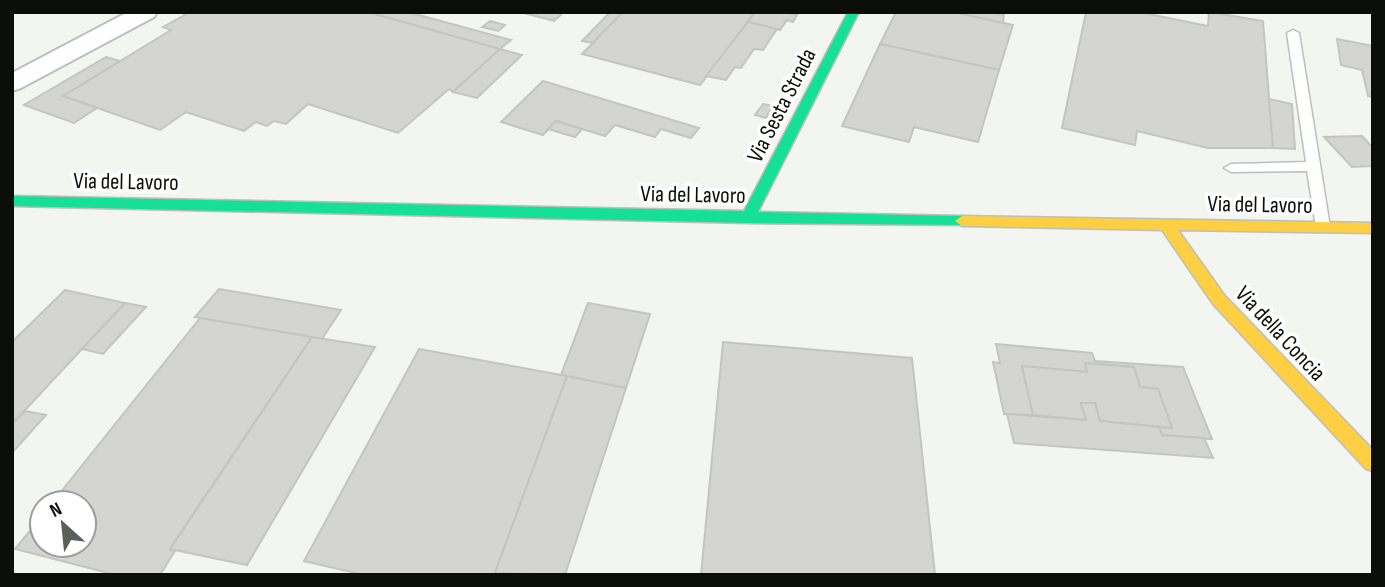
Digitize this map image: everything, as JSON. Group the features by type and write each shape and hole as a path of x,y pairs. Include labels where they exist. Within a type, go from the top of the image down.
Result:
{"street":[{"path":"12,83 146,12"},
{"name":"Via Sesta Strada","path":"748,218 854,12"},
{"name":"Via del Lavoro","path":"12,201 748,218 1373,228"},
{"name":"Via della Concia","path":"1167,225 1219,300 1373,463"}],"lane":[{"path":"1293,33 1323,228"},
{"path":"1231,168 1314,166"}],"building":[{"path":"190,12 368,12 500,49 453,92 449,89 398,133 308,104 286,124 274,121 267,126 256,122 244,131 186,112 160,130 63,96 171,30 163,27"},
{"path":"368,12 408,12 511,40 500,49"},
{"path":"520,12 564,12 554,21"},
{"path":"610,12 623,12 593,43 582,41"},
{"path":"623,12 755,12 700,85 582,54"},
{"path":"755,12 797,15 793,22 787,20 780,30 748,22"},
{"path":"896,12 958,12 1013,25 999,70 880,44"},
{"path":"991,12 1004,15 1003,23 958,13"},
{"path":"1086,12 1139,12 1208,26 1209,12 1263,21 1273,148 1208,148 1137,131 1135,145 1062,128"},
{"path":"490,21 505,25 498,31 482,27"},
{"path":"748,22 777,29 763,50 754,49 741,68 735,67 726,80 706,76"},
{"path":"1337,39 1373,46 1373,97 1368,96 1362,70 1341,65"},
{"path":"880,44 999,70 978,142 914,127 909,142 842,126"},
{"path":"500,49 522,55 477,98 453,92"},
{"path":"106,57 120,61 63,96 97,108 74,123 24,105"},
{"path":"543,81 699,128 691,138 661,129 655,137 615,125 605,136 556,121 543,135 501,122"},
{"path":"1269,99 1292,104 1295,149 1273,148"},
{"path":"763,104 773,106 766,118 755,115"},
{"path":"556,121 582,129 575,137 548,129"},
{"path":"1362,136 1373,148 1373,166 1352,167 1324,137"},
{"path":"219,289 341,310 322,339 195,317"},
{"path":"65,290 125,303 12,424 12,342"},
{"path":"125,303 146,307 103,354 82,349"},
{"path":"588,303 650,314 626,388 561,375"},
{"path":"200,318 312,337 170,549 175,551 160,575 116,575 54,559 98,559 98,489 63,489"},
{"path":"312,337 375,347 247,565 170,549"},
{"path":"723,342 912,358 935,575 701,575"},
{"path":"996,344 1092,353 1095,361 1183,367 1212,439 1162,435 1159,427 1172,428 1158,389 1140,387 1134,367 1085,363 1087,372 1022,366 1033,415 1004,414 993,362 1000,363"},
{"path":"419,349 567,376 494,575 364,575 304,561"},
{"path":"1085,363 1134,367 1140,387 1158,389 1172,428 1100,421 1095,403 1081,403 1086,420 1033,415 1022,366 1087,372"},
{"path":"567,376 626,388 565,575 495,573"},
{"path":"1081,403 1095,403 1100,421 1159,427 1162,435 1204,438 1213,458 1014,443 1007,414 1086,420"},
{"path":"25,411 46,415 12,453 12,424"},
{"path":"28,533 28,552 15,549"}],"traffic: fast":[{"path":"748,218 854,12"},
{"path":"12,201 962,221"}],"traffic: slow":[{"path":"962,221 1373,228"},
{"path":"1167,225 1219,300 1373,463"}]}
